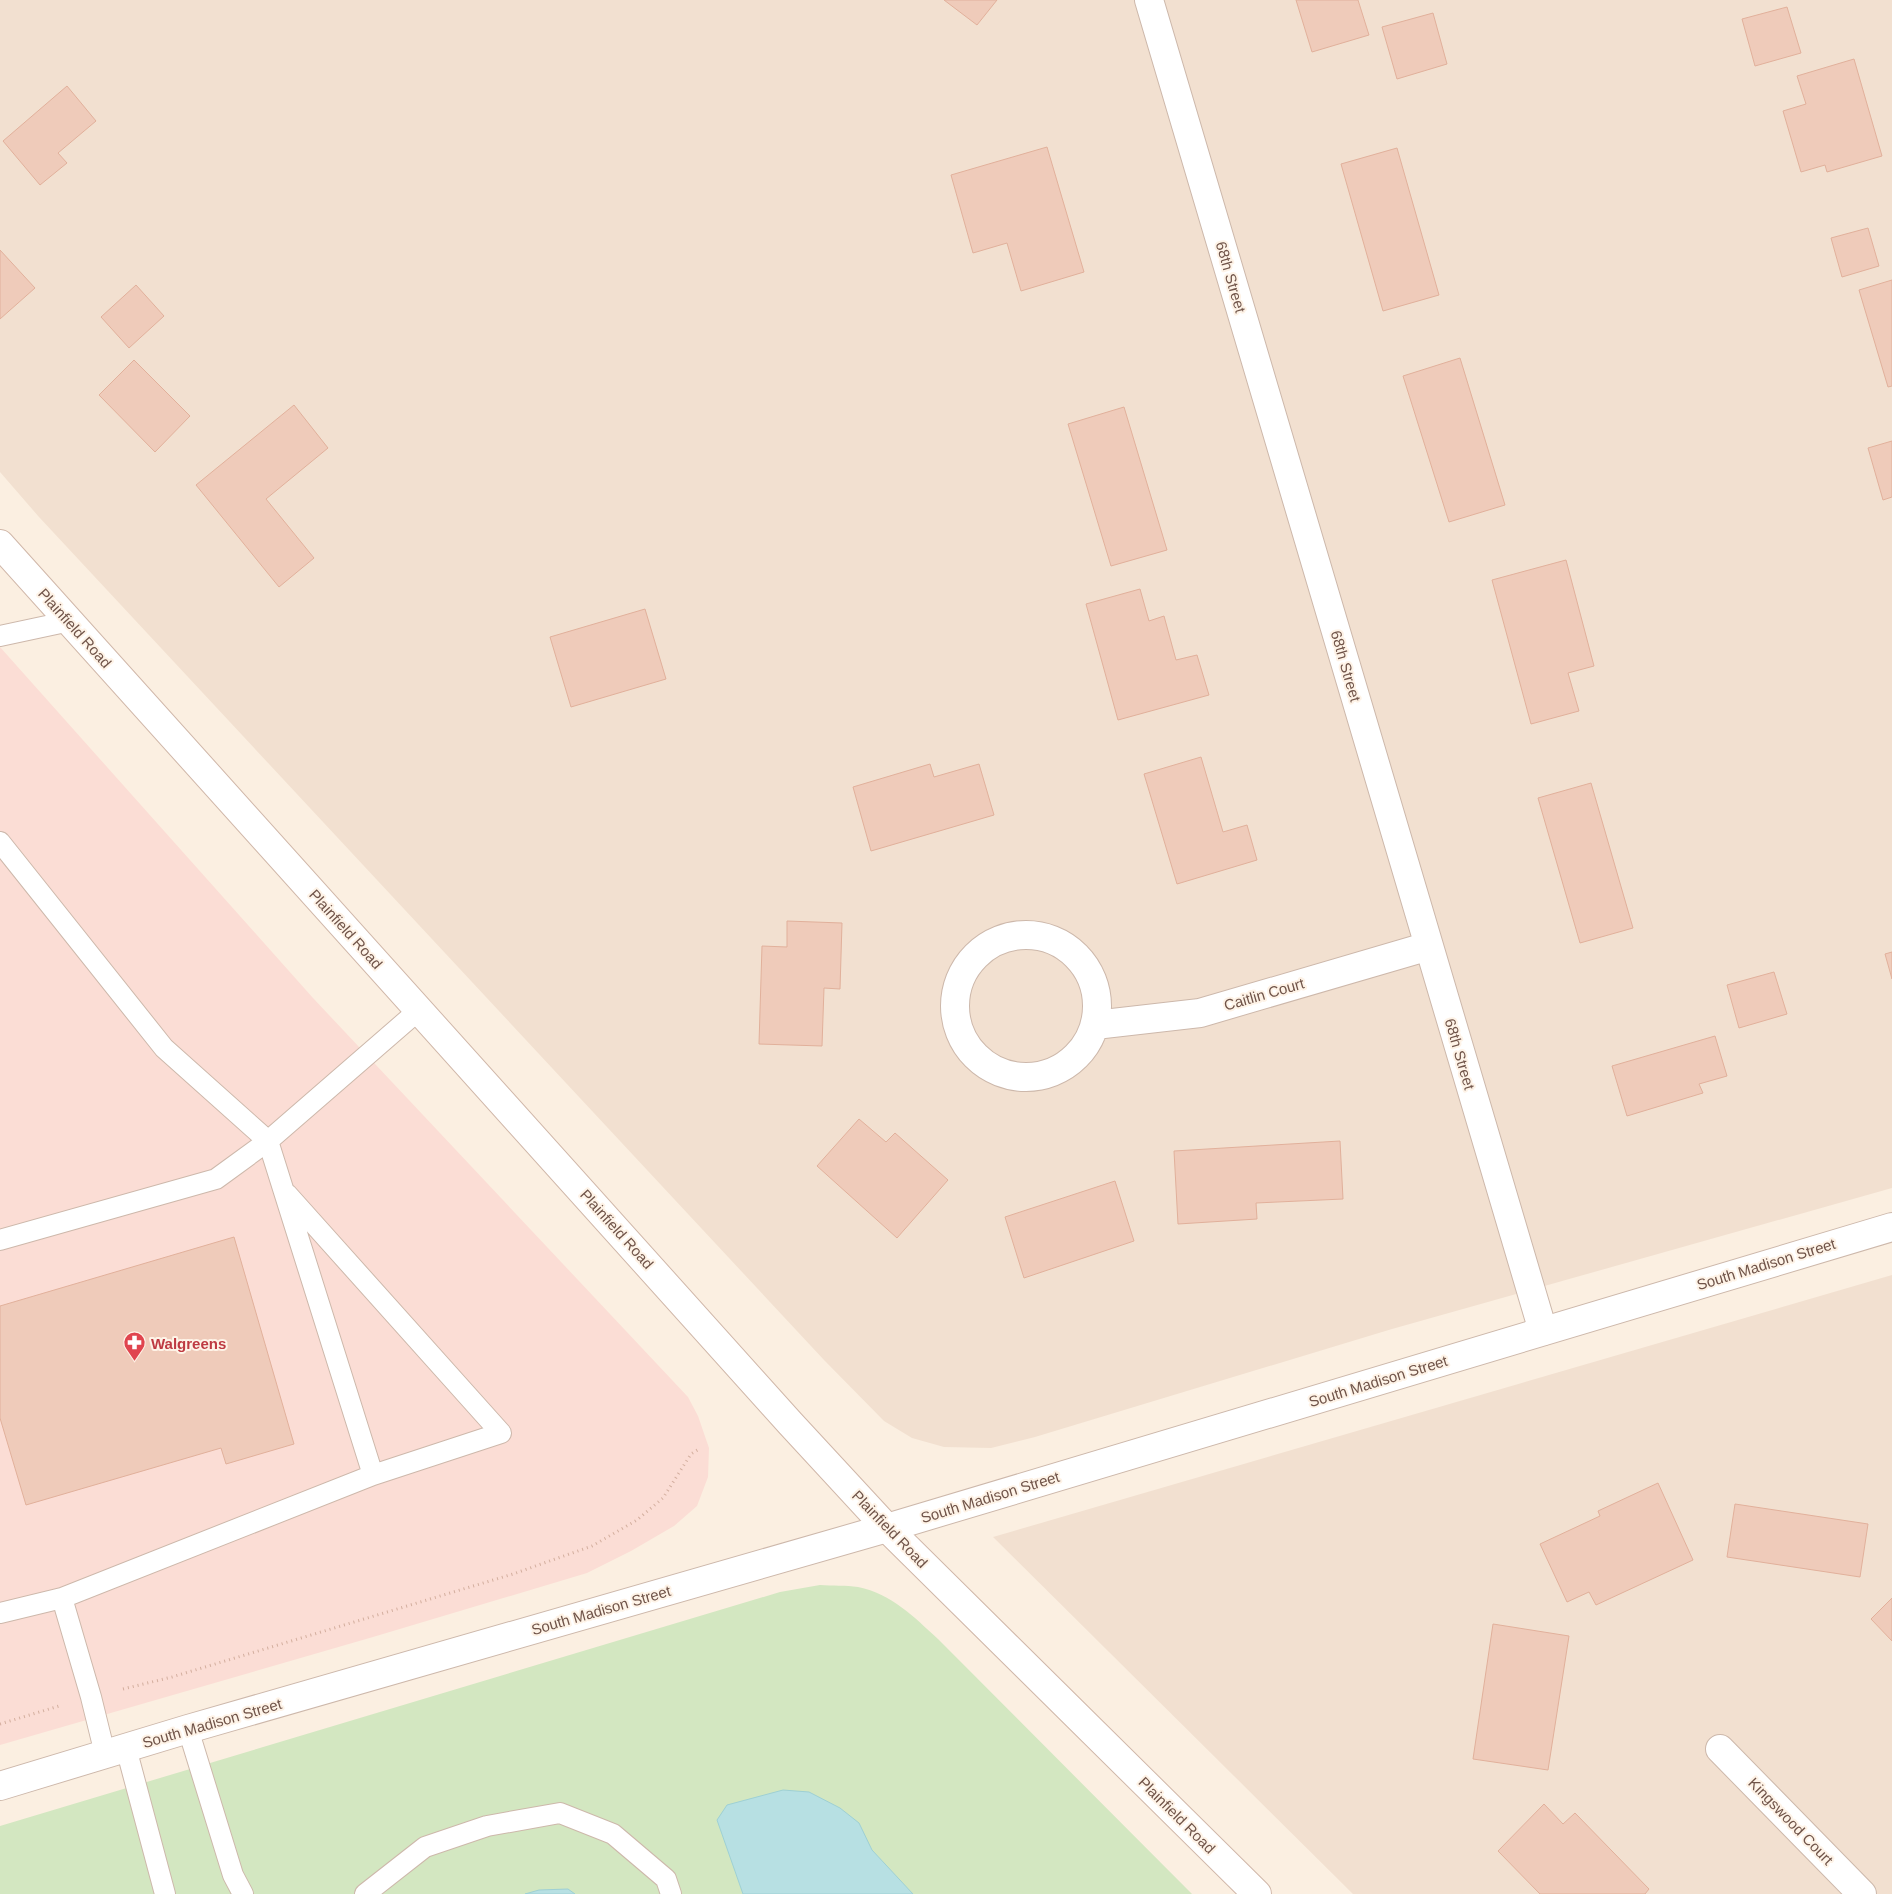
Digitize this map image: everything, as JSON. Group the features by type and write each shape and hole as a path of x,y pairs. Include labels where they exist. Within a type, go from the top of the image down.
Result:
{"street":[{"name":"68th Street","path":"1149,0 1542,1331"},
{"name":"Plainfield Road","path":"0,544 796,1430 887,1528 1257,1894"},
{"path":"1022,934 1045,936 1065,946 1082,961 1093,980 1098,1002 1095,1025 1085,1047 1067,1065 1045,1076 1020,1078 996,1071 976,1057 960,1036 954,1012 957,987 966,967 981,950 1007,937 1022,934"},
{"name":"Caitlin Court","path":"1095,1025 1200,1013 1428,946"},
{"name":"South Madison Street","path":"0,1786 188,1729 887,1528 1892,1227"},
{"name":"Kingswood Court","path":"1720,1749 1862,1894"}],"lane":[{"path":"0,636 70,621"},
{"path":"0,842 164,1048 268,1142 373,1475"},
{"path":"0,1240 216,1178 268,1142 419,1010"},
{"path":"1,1611 62,1598 373,1475 501,1434 283,1189"},
{"path":"62,1598 91,1697 115,1751 165,1894"},
{"path":"188,1729 233,1875 243,1894"},
{"path":"365,1894 425,1847 487,1826 560,1813 613,1834 666,1879 671,1894"}],"path":[{"path":"0,1724 91,1697 172,1677 513,1574 592,1546 637,1520 663,1498 691,1454 698,1449"}],"shaded area":[{"path":"0,0 1892,0 1892,1188 1392,1329 1035,1437 991,1448 944,1447 912,1438 884,1421 824,1360 39,517 0,472"},
{"path":"0,647 313,998 688,1397 698,1416 709,1448 708,1477 697,1506 674,1526 631,1551 587,1573 0,1745"},
{"path":"1892,1275 1892,1894 1353,1894 993,1537"}],"green space":[{"path":"820,1585 853,1586 870,1590 902,1607 938,1639 1192,1894 0,1894 0,1826 780,1592"}],"water":[{"path":"783,1790 809,1792 840,1808 859,1823 872,1850 913,1894 743,1894 717,1820 727,1805"},
{"path":"568,1889 575,1894 525,1894 539,1890"}],"building":[{"path":"944,0 997,0 977,25"},
{"path":"1296,0 1358,0 1369,35 1312,52"},
{"path":"1787,7 1801,53 1755,66 1742,19"},
{"path":"1433,13 1447,64 1397,79 1382,27"},
{"path":"1854,59 1882,156 1827,172 1825,165 1801,172 1783,111 1806,104 1797,76"},
{"path":"67,86 96,121 58,153 67,163 40,185 3,141"},
{"path":"1047,147 1084,272 1021,291 1007,243 973,253 951,175"},
{"path":"1397,148 1439,295 1383,311 1341,164"},
{"path":"1868,228 1879,266 1842,277 1831,238"},
{"path":"0,250 35,288 0,319"},
{"path":"1892,280 1892,386 1888,387 1859,290"},
{"path":"136,285 164,316 129,348 101,317"},
{"path":"1460,358 1505,505 1449,522 1403,376"},
{"path":"134,360 190,416 155,452 99,395"},
{"path":"294,405 328,448 266,499 314,558 279,587 196,485"},
{"path":"1124,407 1167,550 1111,566 1068,424"},
{"path":"1892,441 1892,497 1883,500 1868,448"},
{"path":"1566,560 1594,666 1568,673 1579,711 1531,724 1492,580"},
{"path":"1140,589 1149,621 1164,616 1176,660 1197,655 1209,695 1118,720 1086,604"},
{"path":"645,609 666,679 571,707 550,637"},
{"path":"1201,757 1223,832 1247,825 1257,860 1177,884 1144,774"},
{"path":"930,764 934,777 979,764 994,815 871,851 853,787"},
{"path":"1591,783 1633,928 1580,943 1538,798"},
{"path":"787,921 842,923 840,989 824,988 822,1046 759,1044 762,946 787,947"},
{"path":"1892,952 1892,979 1885,954"},
{"path":"1774,972 1787,1014 1739,1028 1727,985"},
{"path":"1715,1036 1727,1076 1699,1084 1703,1093 1627,1116 1612,1066"},
{"path":"859,1119 886,1142 895,1133 948,1180 897,1238 817,1166"},
{"path":"1340,1141 1343,1199 1256,1203 1257,1219 1178,1224 1174,1151"},
{"path":"1115,1181 1134,1241 1024,1278 1005,1217"},
{"name":"Walgreens","path":"234,1237 294,1444 226,1464 221,1448 26,1505 0,1418 0,1306"},
{"path":"1658,1483 1693,1560 1596,1605 1589,1592 1567,1602 1540,1544 1600,1516 1598,1511"},
{"path":"1735,1504 1868,1524 1860,1577 1727,1557"},
{"path":"1892,1598 1892,1641 1871,1619"},
{"path":"1493,1624 1569,1636 1548,1770 1473,1759"},
{"path":"1544,1804 1563,1824 1575,1813 1649,1889 1645,1894 1540,1894 1498,1851"}],"place":[{"name":"Walgreens","path":"135,1362"}]}
